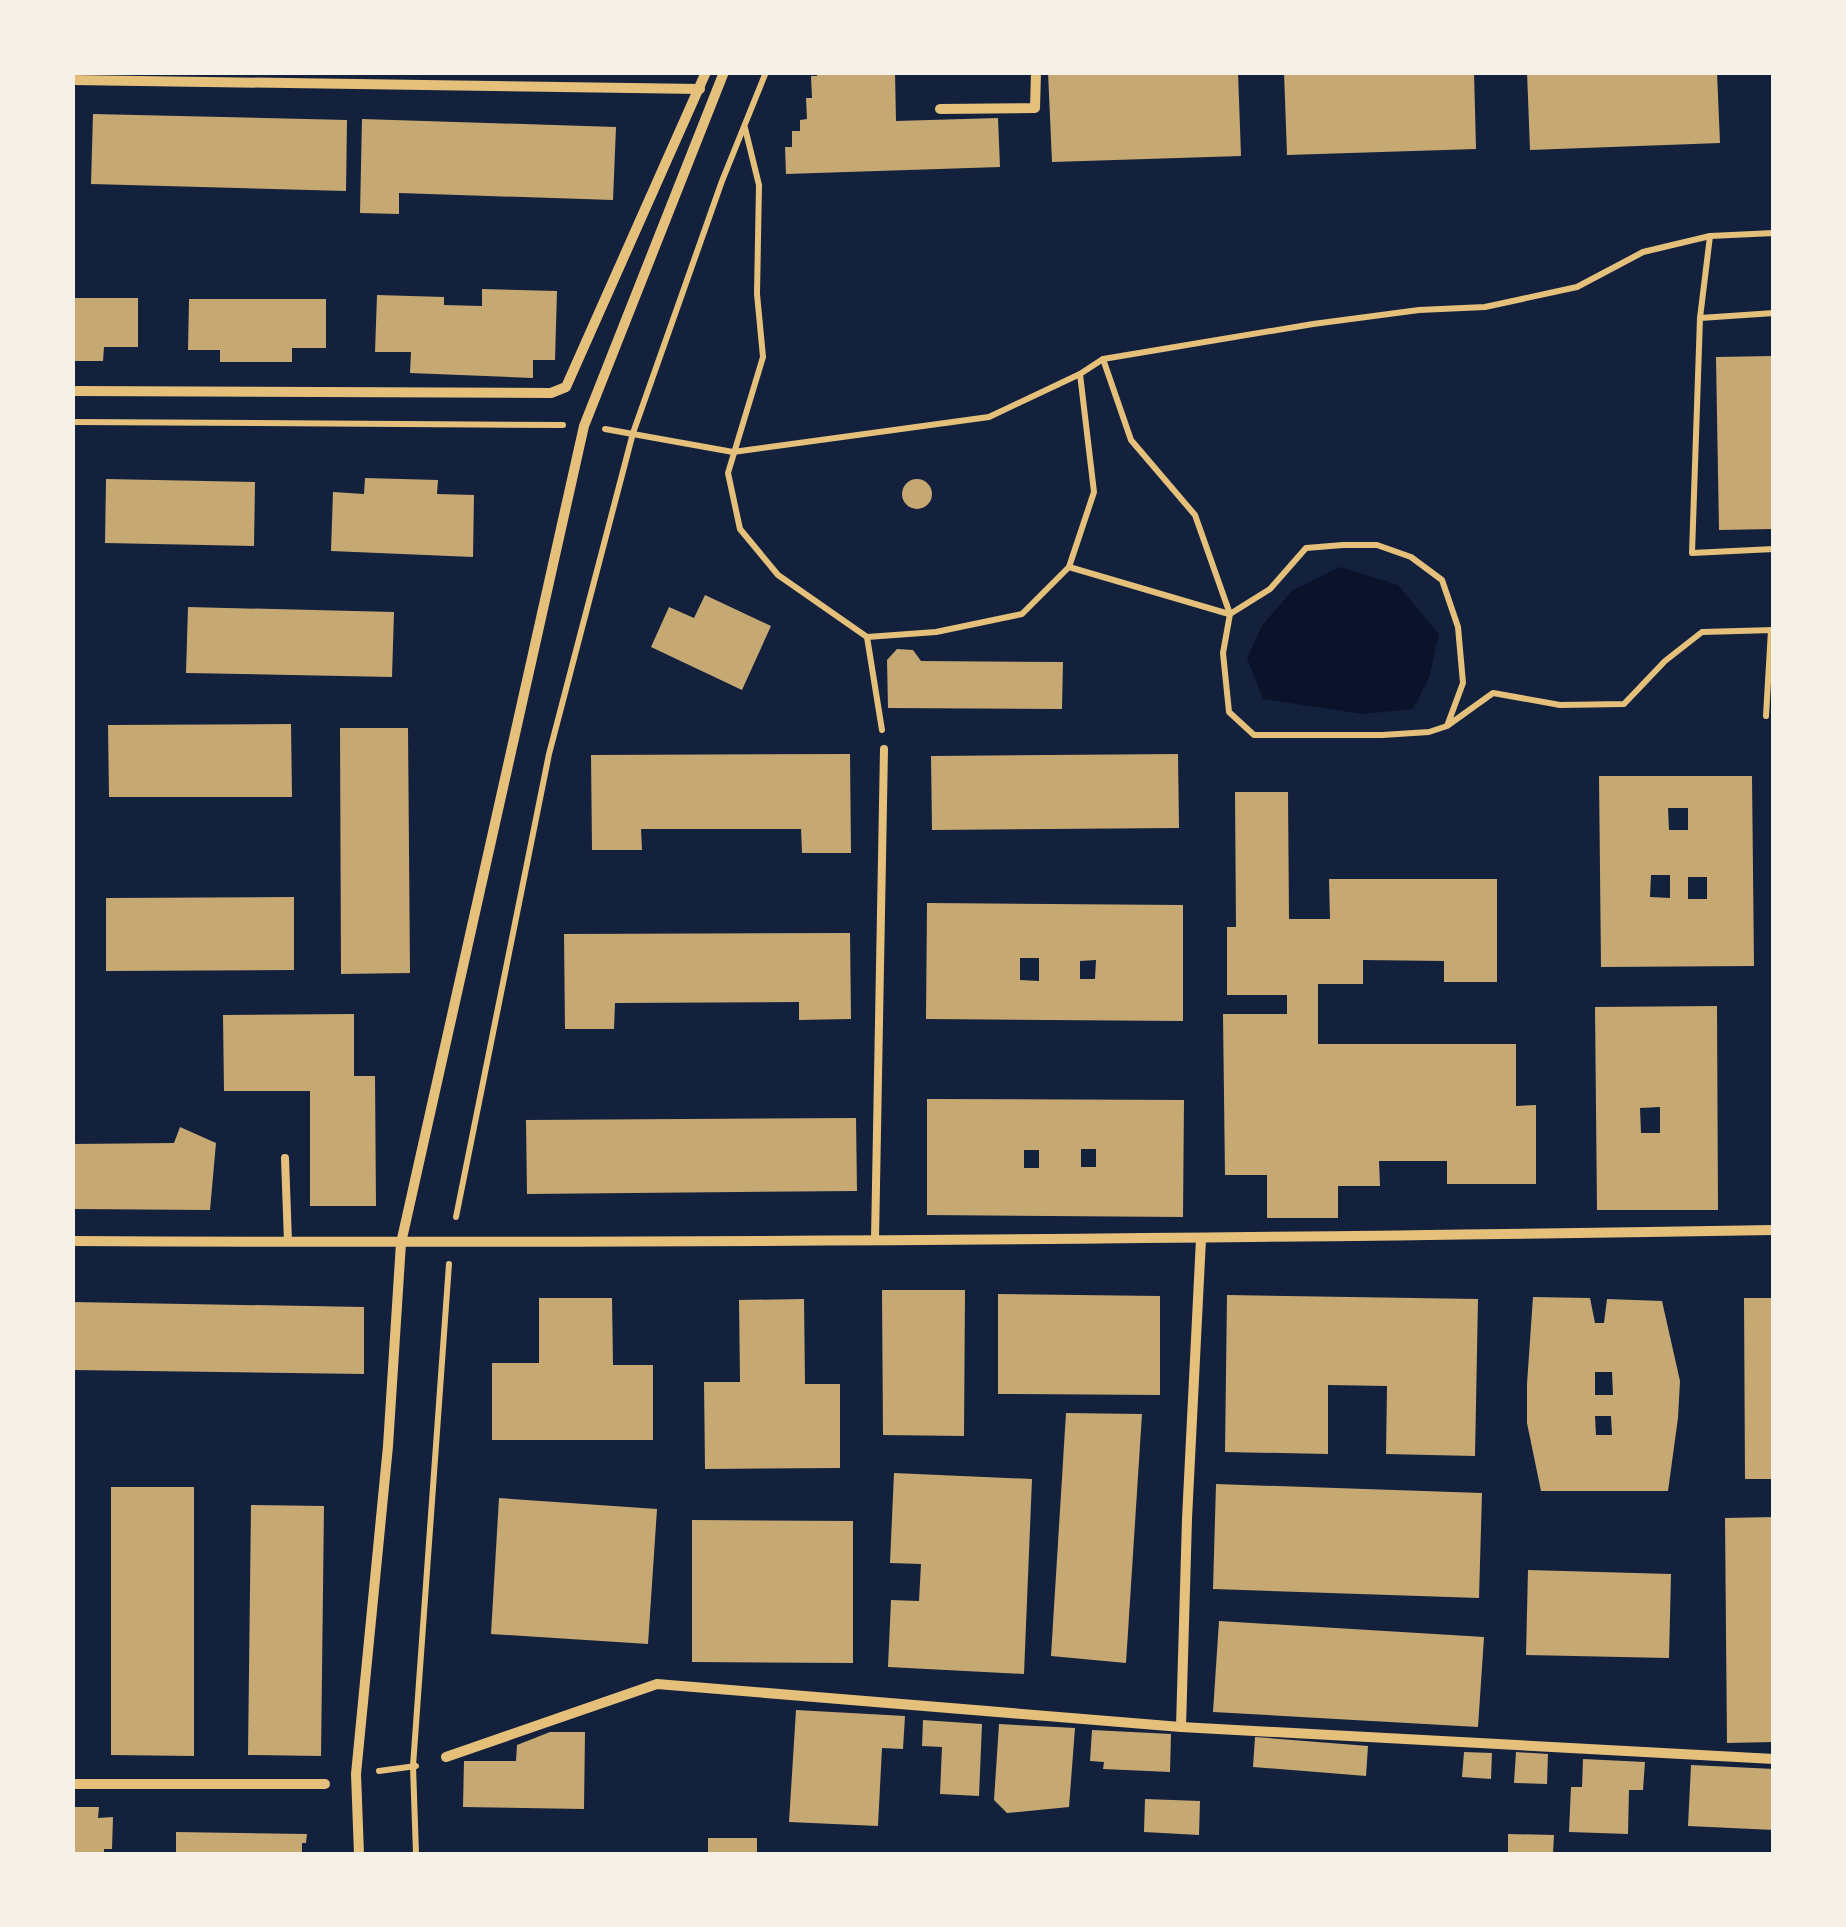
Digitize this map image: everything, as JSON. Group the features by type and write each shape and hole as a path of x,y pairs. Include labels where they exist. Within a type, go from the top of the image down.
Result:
{"street":[{"path":"72,390 551,393 566,388 706,72"},
{"path":"359,1854 356,1774 388,1446 402,1243 584,426 724,72"},
{"path":"940,109 1035,108 1036,72"},
{"path":"72,80 700,89"},
{"path":"72,1241 1201,1239 1774,1230"},
{"path":"1182,1727 1187,1520 1201,1239"},
{"path":"446,1756 657,1684 1182,1727 1774,1759"},
{"path":"72,1784 325,1784"}],"lane":[{"path":"875,1240 884,749"},
{"path":"285,1158 288,1242"}],"path":[{"path":"416,1854 413,1766 451,1241 548,754 632,433 766,72"},
{"path":"744,125 759,186 757,294 763,357 728,473 740,529 778,575 868,637 936,632 1022,614 1069,567 1094,492 1080,374"},
{"path":"632,433 733,452 989,416 1080,374 1103,359 1348,319 1485,307 1577,286 1644,252 1710,236 1774,233"},
{"path":"1710,236 1700,318 1692,553 1774,549"},
{"path":"1700,318 1774,312"},
{"path":"1103,359 1130,440 1195,515 1230,614 1223,653 1229,712 1254,735 1430,732 1447,726 1493,693 1560,706 1624,704 1665,661 1702,632 1772,630 1766,716"},
{"path":"72,422 584,426"},
{"path":"1069,567 1230,614 1270,589 1306,548 1378,545 1412,558 1442,580 1458,627 1463,683 1447,726"},
{"path":"868,637 884,749"},
{"path":"356,1774 413,1766 446,1756"}],"water":[{"path":"1340,567 1398,585 1439,634 1429,678 1413,709 1363,714 1263,699 1247,658 1263,624 1293,590"}],"building":[{"path":"817,72 895,72 896,121 998,118 1000,167 786,174 785,147 792,147 792,131 800,131 800,120 807,119 806,98 812,98 811,76 817,76"},
{"path":"1048,72 1238,72 1241,156 1052,162"},
{"path":"1284,72 1474,72 1476,149 1287,155"},
{"path":"1527,72 1717,72 1720,143 1530,150"},
{"path":"93,114 347,120 346,191 91,184"},
{"path":"362,119 616,127 613,200 399,193 399,214 360,213"},
{"path":"482,289 557,291 555,360 533,360 533,378 410,373 411,352 375,352 377,295 444,297 444,305 482,306"},
{"path":"72,298 138,298 138,347 104,347 103,361 72,361"},
{"path":"189,299 326,299 326,348 292,348 292,362 220,362 220,350 188,350"},
{"path":"1774,356 1774,529 1719,530 1716,357"},
{"path":"365,478 438,480 437,494 474,495 473,557 331,551 333,492 364,494"},
{"path":"106,479 255,482 254,546 105,543"},
{"path":"917,479 928,483 932,494 928,505 917,509 906,505 902,494 906,483"},
{"path":"705,595 771,626 742,690 651,647 669,607 694,618"},
{"path":"188,607 394,612 392,677 186,673"},
{"path":"897,649 913,650 921,661 1063,662 1062,709 888,708 887,660"},
{"path":"291,724 292,797 109,797 108,725"},
{"path":"340,728 408,728 410,973 341,974"},
{"path":"850,754 851,853 802,853 801,829 641,829 642,850 592,850 591,755"},
{"path":"1178,754 1179,828 932,830 931,756"},
{"path":"1599,776 1752,776 1754,966 1601,967","holes":["1668,808 1688,808 1688,830 1669,830","1651,875 1670,875 1670,898 1650,897","1688,877 1707,877 1707,899 1688,899"]},
{"path":"1235,792 1288,792 1289,919 1330,919 1329,879 1497,879 1497,982 1444,982 1444,961 1363,960 1363,984 1318,984 1318,1044 1516,1044 1516,1106 1536,1105 1536,1184 1447,1184 1447,1161 1379,1161 1380,1186 1338,1186 1338,1218 1267,1218 1267,1175 1225,1175 1223,1014 1287,1014 1287,995 1227,995 1227,927 1236,927"},
{"path":"294,897 294,970 106,971 106,898"},
{"path":"927,903 1183,905 1183,1021 926,1019","holes":["1020,958 1039,958 1039,981 1020,980","1096,960 1095,979 1080,979 1080,961"]},
{"path":"850,933 851,1019 799,1020 799,1002 615,1003 614,1029 565,1029 564,934"},
{"path":"1717,1006 1718,1210 1597,1210 1595,1007","holes":["1660,1107 1660,1133 1641,1133 1640,1108"]},
{"path":"354,1014 354,1076 375,1076 376,1206 310,1206 310,1091 224,1091 223,1015"},
{"path":"927,1099 1184,1100 1183,1217 927,1215","holes":["1081,1149 1096,1149 1096,1167 1081,1167","1024,1150 1039,1150 1039,1168 1024,1168"]},
{"path":"856,1118 857,1191 527,1194 526,1120"},
{"path":"180,1127 216,1143 210,1210 72,1209 72,1144 174,1143"},
{"path":"882,1290 965,1290 964,1436 883,1435"},
{"path":"998,1294 1160,1296 1160,1395 998,1394"},
{"path":"1227,1295 1478,1299 1475,1456 1386,1454 1387,1386 1328,1385 1328,1454 1225,1452"},
{"path":"1533,1297 1590,1298 1595,1323 1604,1323 1607,1299 1662,1301 1680,1381 1668,1491 1541,1491 1527,1423","holes":["1595,1372 1612,1372 1613,1395 1595,1395","1595,1416 1611,1416 1612,1435 1596,1435"]},
{"path":"539,1298 612,1298 613,1365 653,1365 653,1440 492,1440 492,1363 539,1363"},
{"path":"1744,1298 1774,1298 1774,1479 1745,1479"},
{"path":"804,1299 805,1384 840,1384 840,1468 705,1469 704,1382 740,1382 739,1300"},
{"path":"72,1302 364,1307 364,1374 72,1370"},
{"path":"1066,1413 1142,1414 1126,1663 1051,1656"},
{"path":"894,1473 1032,1479 1024,1674 888,1667 891,1600 919,1601 921,1564 890,1563"},
{"path":"1216,1484 1482,1493 1479,1598 1213,1589"},
{"path":"111,1487 194,1487 194,1756 111,1755"},
{"path":"499,1498 657,1509 648,1644 491,1634"},
{"path":"251,1505 324,1506 321,1756 248,1755"},
{"path":"1774,1517 1774,1742 1727,1743 1725,1518"},
{"path":"692,1520 853,1521 853,1663 692,1662"},
{"path":"1528,1570 1671,1574 1669,1658 1526,1655"},
{"path":"1219,1621 1484,1637 1478,1727 1213,1712"},
{"path":"796,1710 905,1716 903,1749 882,1748 878,1826 789,1822"},
{"path":"923,1720 982,1724 979,1796 940,1794 942,1747 922,1746"},
{"path":"999,1724 1075,1728 1069,1807 1007,1813 994,1800"},
{"path":"1092,1730 1171,1734 1170,1772 1103,1769 1104,1762 1090,1761"},
{"path":"550,1732 585,1732 584,1809 463,1807 464,1761 516,1761 517,1745"},
{"path":"1255,1737 1368,1746 1366,1776 1253,1767"},
{"path":"1464,1752 1492,1753 1491,1779 1462,1777"},
{"path":"1516,1752 1548,1754 1547,1784 1514,1783"},
{"path":"1583,1759 1645,1762 1643,1790 1629,1790 1628,1834 1569,1832 1571,1787 1582,1787"},
{"path":"1691,1765 1774,1769 1774,1830 1688,1826"},
{"path":"1145,1799 1200,1801 1199,1835 1144,1832"},
{"path":"72,1807 99,1807 98,1818 113,1817 112,1849 104,1849 104,1854 72,1854"},
{"path":"176,1832 307,1834 302,1854 176,1854"},
{"path":"1508,1834 1554,1835 1553,1854 1508,1854"},
{"path":"708,1838 757,1838 757,1854 708,1854"}]}
